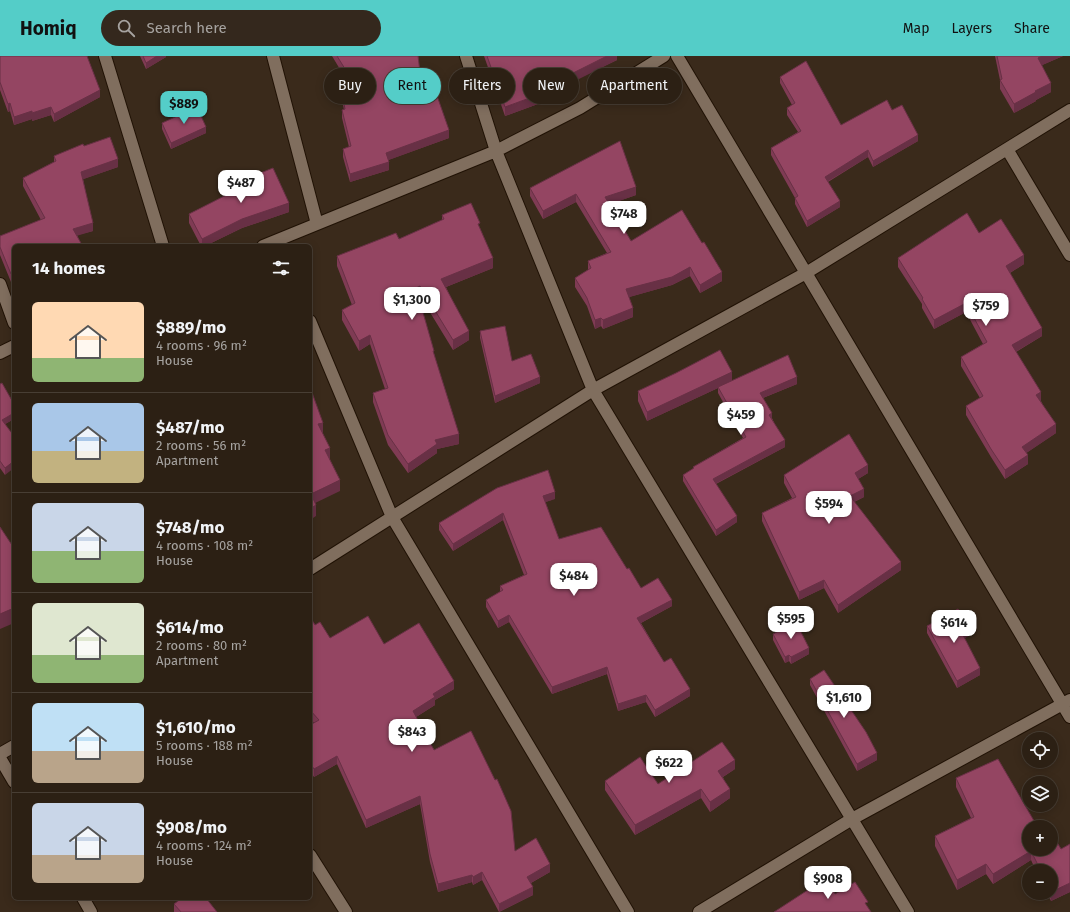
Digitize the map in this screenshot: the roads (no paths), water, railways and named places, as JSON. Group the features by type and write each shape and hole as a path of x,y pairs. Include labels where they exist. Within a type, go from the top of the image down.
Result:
{"street":[{"path":"105,56 162,244"},
{"path":"272,56 317,224"},
{"path":"466,56 496,151 593,390 908,912"},
{"path":"278,243 317,224 496,151 580,108 664,56"},
{"path":"677,56 806,273 1066,702 1070,717"},
{"path":"312,568 593,390 806,273 1070,110"},
{"path":"1007,149 1070,255"},
{"path":"0,284 12,317"},
{"path":"312,326 392,517 628,912"},
{"path":"0,353 12,347"},
{"path":"699,912 852,819 1066,702"},
{"path":"0,754 12,747"},
{"path":"0,758 12,779"},
{"path":"312,858 346,912"},
{"path":"84,900 91,912"}]}
